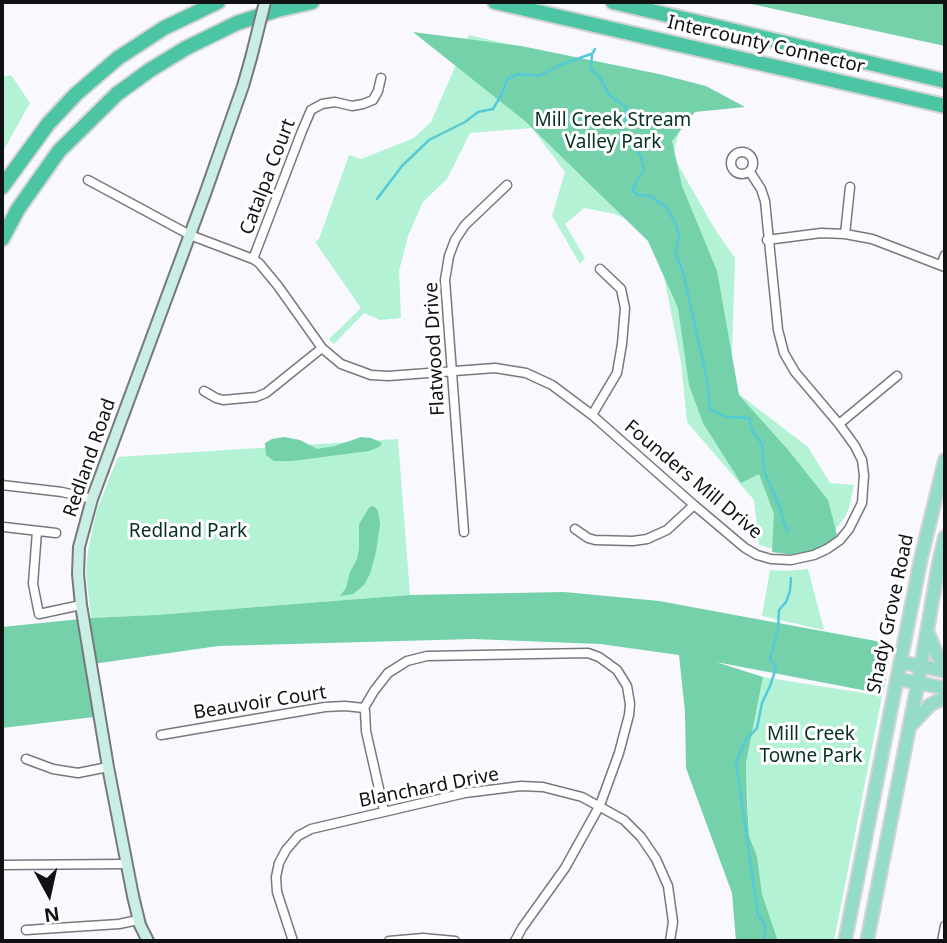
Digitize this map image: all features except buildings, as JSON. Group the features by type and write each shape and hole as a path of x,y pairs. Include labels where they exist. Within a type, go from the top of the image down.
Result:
{"highway":[{"path":"2,187 48,124 76,94 118,58 187,16 218,2"},
{"path":"2,239 18,209 59,151 117,94 186,48 237,23 312,2"},
{"name":"Intercounty Connector","path":"495,2 945,106"},
{"name":"Intercounty Connector","path":"613,2 945,80"}],"main road":[{"name":"Redland Road","path":"148,941 138,920 125,864 108,767 81,605 79,547 92,499 243,86 265,2"},
{"name":"Shady Grove Road","path":"845,941 921,558 945,460"},
{"name":"Shady Grove Road","path":"867,941 945,537"},
{"path":"927,630 931,644 945,665"},
{"path":"900,662 945,671"},
{"path":"897,679 945,688"},
{"path":"910,727 930,705 945,697"}],"street":[{"name":"Catalpa Court","path":"253,259 311,110 322,104 335,102 352,106 373,100 381,78"},
{"name":"Founders Mill Drive","path":"88,180 190,235 253,259 278,286 322,348 341,364 371,375 388,376 495,368 526,373 552,385 592,415 745,548 771,559 790,560 814,555 840,540 849,529 862,503 864,475 862,460 855,446 795,372 784,353 778,330 763,195 750,172"},
{"name":"Flatwood Drive","path":"464,532 445,279 455,240 465,225 507,185"},
{"path":"845,234 850,187"},
{"path":"767,240 821,233 845,234 872,239 943,266 945,256"},
{"path":"592,415 617,373 625,308 621,289 600,269"},
{"path":"204,391 223,400 256,397 266,393 322,348"},
{"path":"839,424 897,376"},
{"path":"2,485 62,492 92,499"},
{"path":"575,529 595,540 647,539 667,530 694,505"},
{"path":"4,527 56,533"},
{"path":"37,531 33,584 39,614 81,605"},
{"path":"384,811 366,731 364,708 388,673 407,661 427,656 588,653 599,657 617,670 627,686 629,715 600,806 565,868 515,941"},
{"name":"Beauvoir Court","path":"161,735 325,707 364,708"},
{"path":"26,759 53,769 78,772 108,767"},
{"name":"Blanchard Drive","path":"293,941 277,892 276,877 279,863 298,836 311,829 384,811 465,793 521,786 582,797 624,820 641,837 656,859 668,886 673,922 670,941"},
{"path":"2,865 125,864"},
{"path":"26,930 119,924 138,920"},
{"path":"942,941 945,926"},
{"path":"388,941 423,938 455,941"}],"green space":[{"path":"742,2 945,2 945,46"},
{"path":"413,32 521,46 659,74 706,86 745,107 695,112 672,141 682,186 717,271 739,395 828,500 837,535 827,546 794,555 772,552 774,514 759,474 741,483 703,423 689,385 678,308 648,241 525,121"},
{"name":"Mill Creek Stream Valley Park","path":"469,35 690,86 673,156 716,231 735,258 731,388 808,447 830,483 854,485 845,517 831,535 772,549 759,545 754,500 687,422 681,362 655,232 615,214 584,208 565,224 585,258 580,264 552,216 565,172 532,128 470,133 447,179 423,202 408,236 399,271 401,318 380,320 364,313 334,344 329,339 361,308 315,242 319,239 349,155 361,159 414,138 431,122"},
{"path":"11,75 30,103 2,153 2,77"},
{"path":"284,437 300,440 317,449 361,437 382,443 369,451 274,461 266,455 265,443"},
{"name":"Redland Park","path":"398,439 410,595 91,618 86,573 88,550 97,509 118,457"},
{"path":"372,506 378,511 380,524 370,574 364,585 353,594 340,596 346,588 357,559 359,524"},
{"path":"808,569 824,630 762,616 770,570"},
{"path":"564,592 659,601 892,644 883,694 716,662 763,677 746,763 747,803 749,836 757,856 762,894 778,941 736,941 732,893 686,768 685,712 679,655 600,644 473,639 218,646 86,665 94,717 2,728 2,627 410,595"},
{"name":"Mill Creek Towne Park","path":"763,677 882,696 834,941 778,941 762,894 757,856 749,836 746,763"}],"waterway":[{"path":"595,49 591,69 601,79 609,95 626,107 627,116 622,127 626,141 641,156 644,169 632,190 638,195 650,196 666,207 675,222 679,236 675,253 683,272 707,379 710,409 726,417 749,418 753,432 762,444 764,471 788,532"},
{"path":"377,199 402,166 429,140 465,122 478,112 493,109 507,79 519,74 539,76 591,54"},
{"path":"764,941 765,925 758,915 736,762 745,741 757,728 762,703 776,668 770,659 778,629 779,610 786,602 791,578"}]}
